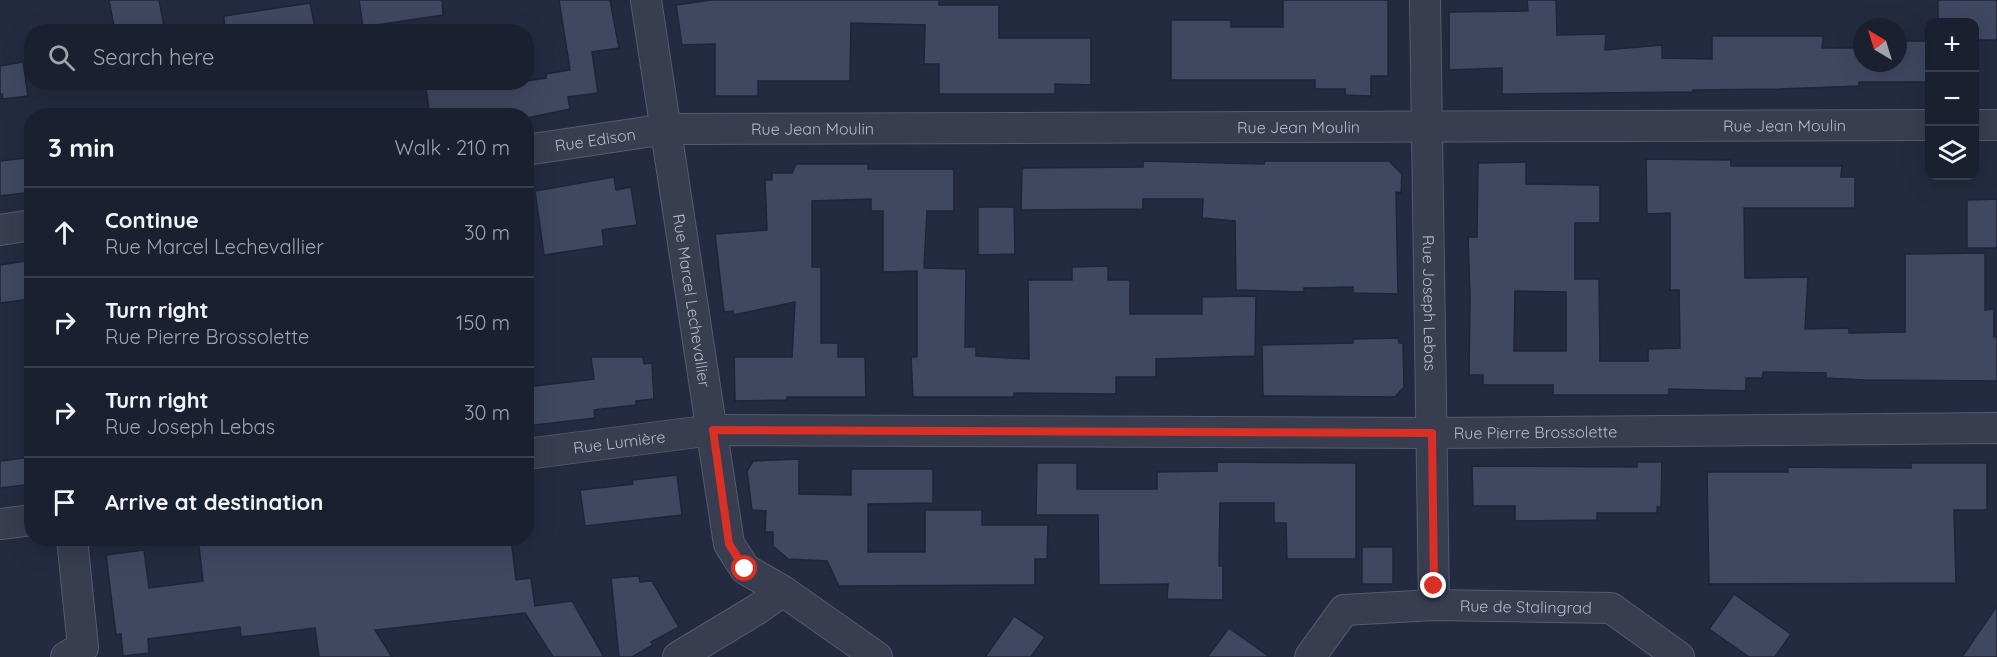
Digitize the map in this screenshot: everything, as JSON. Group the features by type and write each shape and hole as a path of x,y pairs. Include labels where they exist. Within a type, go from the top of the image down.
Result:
{"street":[{"name":"Rue Marcel Lechevallier","path":"646,0 729,544 745,569 777,587 877,657"},
{"name":"Rue Joseph Lebas","path":"1425,0 1434,605"},
{"name":"Rue Jean Moulin","path":"666,129 1925,125"},
{"path":"1979,125 1997,125"},
{"name":"Rue Edison","path":"534,149 666,129"},
{"path":"0,230 24,226"},
{"name":"Rue Pierre Brossolette","path":"713,430 1432,433 1997,428"},
{"name":"Rue Lumière","path":"534,453 713,430"},
{"path":"0,524 24,521"},
{"path":"66,657 83,646 73,546"},
{"path":"678,657 750,614 777,587"},
{"name":"Rue de Stalingrad","path":"1310,657 1344,610 1434,605 1611,608 1679,657"}],"building":[{"path":"109,0 159,0 164,24 114,24"},
{"path":"359,0 442,0 443,15 383,24 363,24"},
{"path":"559,0 610,0 619,48 592,52 598,93 568,97 570,109 534,117 534,108 429,108 426,90 534,90 534,80 546,78 546,74 570,70"},
{"path":"711,0 939,0 939,5 999,5 999,38 1091,38 1091,85 1055,84 1055,94 939,94 939,64 924,64 925,25 851,23 850,81 758,81 758,96 715,96 715,44 682,45 676,5"},
{"path":"1283,0 1388,0 1388,76 1371,76 1371,96 1345,95 1345,89 1315,89 1315,80 1171,80 1171,20 1231,20 1231,27 1283,27"},
{"path":"1527,0 1556,0 1557,35 1606,34 1605,50 1662,45 1662,58 1712,59 1712,36 1823,36 1822,48 1853,48 1853,72 1907,72 1907,41 1925,41 1925,82 1859,82 1859,86 1693,90 1693,92 1502,94 1502,68 1449,70 1449,12 1528,11"},
{"path":"1938,0 1997,0 1997,40 1979,40 1979,18 1938,18"},
{"path":"310,3 314,24 224,24 224,16"},
{"path":"23,62 24,90 27,90 28,96 3,99 0,94 0,66"},
{"path":"24,158 24,193 0,196 0,161"},
{"path":"1646,159 1731,160 1731,166 1842,166 1841,177 1855,177 1855,208 1744,208 1745,278 1808,277 1805,329 1849,328 1849,333 1905,332 1905,254 1985,253 1985,310 1994,309 1994,337 1997,337 1997,381 1865,380 1826,378 1826,373 1763,372 1762,378 1746,378 1746,391 1669,389 1669,395 1553,395 1553,385 1483,385 1483,375 1469,375 1468,237 1477,237 1478,163 1526,162 1526,184 1600,185 1600,223 1575,223 1575,279 1599,279 1600,361 1648,361 1648,349 1680,348 1679,290 1670,290 1670,213 1647,214","holes":["1515,291 1566,292 1566,351 1514,351"]},
{"path":"1143,161 1264,164 1264,161 1389,161 1402,174 1401,193 1396,192 1398,294 1353,293 1353,287 1304,288 1304,292 1236,290 1235,221 1202,218 1203,199 1143,199 1143,209 1021,210 1022,168 1143,167"},
{"path":"796,164 868,164 868,169 954,169 954,211 927,211 924,268 966,269 965,347 976,347 976,356 1029,359 1028,280 1072,280 1072,267 1108,266 1108,280 1130,280 1130,314 1202,314 1202,297 1256,296 1255,356 1156,359 1156,377 1116,377 1116,394 1014,393 1014,397 913,397 911,357 917,357 917,271 883,272 883,211 871,211 871,199 812,201 812,267 821,267 821,343 838,343 838,357 865,357 866,397 787,397 787,400 735,401 734,357 792,357 795,302 733,315 733,311 724,312 715,234 767,230 765,180 772,180 772,173 792,173"},
{"path":"614,177 616,190 631,187 637,225 602,230 604,246 544,255 535,191"},
{"path":"1997,199 1997,248 1967,248 1967,200"},
{"path":"978,207 1014,207 1015,254 978,255"},
{"path":"24,261 24,300 0,303 0,265"},
{"path":"1398,338 1399,343 1403,343 1404,387 1395,397 1263,396 1262,345 1353,343 1353,339"},
{"path":"591,357 643,357 644,364 652,363 654,399 636,401 636,405 594,410 595,418 534,425 534,386 594,379"},
{"path":"24,458 24,485 0,488 0,461"},
{"path":"799,459 799,494 851,495 851,469 933,469 933,503 868,504 868,552 925,552 925,510 982,510 982,525 1048,525 1047,559 1035,559 1035,585 839,586 827,561 788,559 773,546 773,532 765,532 766,511 752,510 747,471 753,461"},
{"path":"1217,462 1356,463 1356,559 1287,559 1286,523 1274,523 1274,503 1220,503 1219,566 1223,566 1223,600 1167,599 1168,584 1099,585 1098,515 1036,515 1037,463 1077,463 1077,489 1157,489 1157,472 1217,471"},
{"path":"1637,462 1662,462 1661,507 1657,507 1657,513 1597,513 1597,520 1515,521 1515,506 1473,506 1472,466 1637,467"},
{"path":"1911,463 1987,463 1987,510 1954,510 1956,583 1709,584 1707,472 1788,472 1787,467 1911,468"},
{"path":"677,475 682,515 585,526 580,490 633,484 632,480"},
{"path":"199,546 512,546 516,580 531,578 535,606 572,601 604,657 553,657 525,613 375,630 392,657 319,657 315,628 241,637 240,627 148,639 149,653 123,656 121,634 116,635 106,555 144,550 149,588 203,581"},
{"path":"1362,547 1393,547 1393,584 1362,584"},
{"path":"639,576 640,582 652,581 679,627 651,642 653,645 632,657 619,657 611,578"},
{"path":"1734,594 1791,634 1775,657 1749,657 1709,629"},
{"path":"1997,606 1997,657 1962,657"},
{"path":"1014,616 1045,637 1031,657 985,657"},
{"path":"1229,628 1270,657 1207,657"}],"route":[{"path":"745,569 729,544 713,430 1432,433 1434,586"}]}
